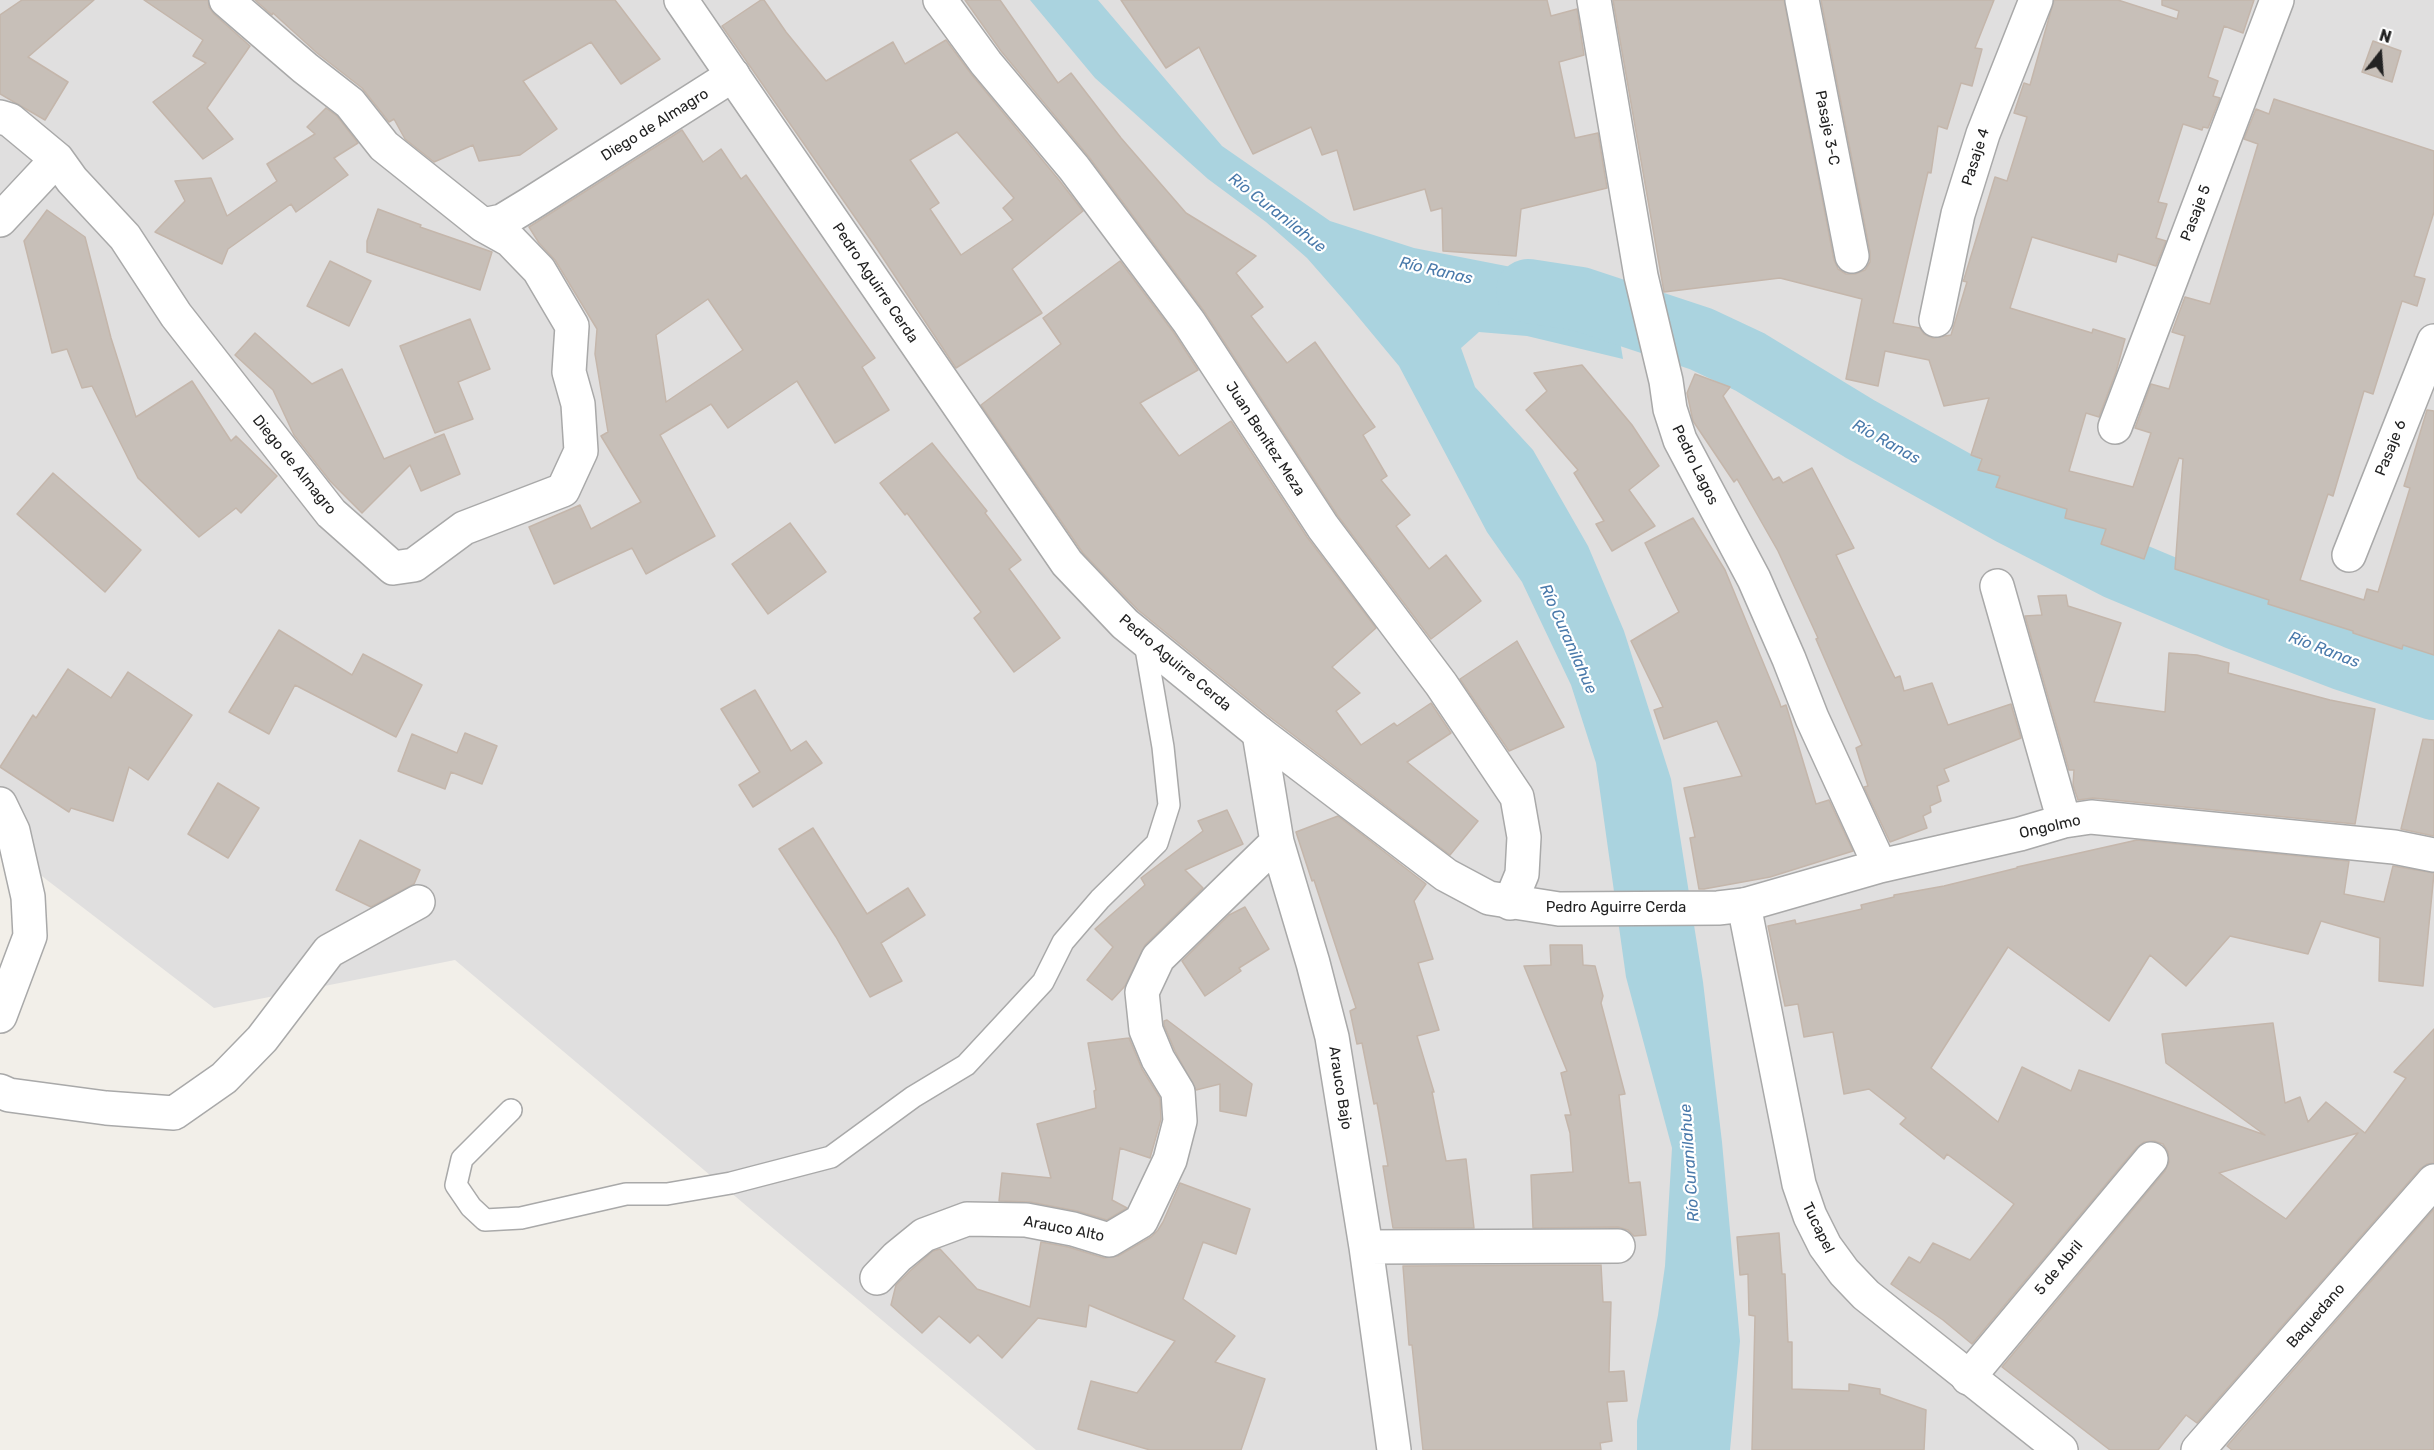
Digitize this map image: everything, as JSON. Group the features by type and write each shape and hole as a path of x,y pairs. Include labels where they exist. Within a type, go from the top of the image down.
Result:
{"street":[{"name":"Diego de Almagro","path":"0,117 9,120 57,159 72,180 125,237 176,315 331,513 393,568 414,565 464,528 563,490 581,451 578,404 569,372 572,326 530,259 510,240 483,225 384,146 350,103 225,0"},
{"name":"Pedro Aguirre Cerda","path":"681,0 1067,563 1125,624 1144,637 1259,733 1446,875 1489,898 1559,909 1731,907"},
{"name":"Juan Benítez Meza","path":"940,0 986,63 1074,168 1189,322 1323,527 1442,684 1517,797 1524,837 1522,874 1510,903"},
{"name":"Pedro Lagos","path":"1594,0 1641,276 1666,381 1670,409 1680,440 1754,579 1812,718 1880,866"},
{"name":"Pasaje 3-C","path":"1802,0 1851,256"},
{"name":"Pasaje 4","path":"1936,320 1958,214 1983,134 2036,0"},
{"name":"Pasaje 5","path":"2115,427 2277,0"},
{"name":"Diego de Almagro","path":"483,225 502,221 521,210 733,75"},
{"path":"0,220 57,159"},
{"name":"Pasaje 6","path":"2349,555 2434,341"},
{"path":"1997,586 2064,821"},
{"name":"Arauco Bajo","path":"1259,733 1277,842 1313,963 1332,1037 1366,1247 1394,1450"},
{"path":"0,804 14,831 28,897 30,936 0,1016"},
{"name":"Ongolmo","path":"1731,907 1880,866 2020,834 2064,821 2091,817 2394,847 2434,855"},
{"name":"Arauco Alto","path":"877,1278 897,1257 924,1236 967,1219 1026,1220 1073,1229 1108,1240 1141,1221 1170,1160 1180,1121 1178,1092 1158,1059 1146,1030 1142,992 1158,958 1277,842"},
{"path":"0,1091 9,1095 106,1108 174,1113 224,1078 262,1039 329,951 418,902"},
{"name":"Tucapel","path":"1731,907 1809,1216 1825,1246 1844,1272 1866,1295 2061,1450"},
{"name":"5 de Abril","path":"1968,1378 2151,1159"},
{"name":"Baquedano","path":"2198,1450 2434,1182"},
{"path":"1366,1247 1618,1246"}],"lane":[{"path":"511,1110 462,1159 456,1185 471,1207 485,1220 521,1218 626,1194 667,1194 731,1183 831,1157 913,1097 966,1065 1043,982 1063,942 1085,916 1157,843 1169,804 1163,747 1144,637"}],"shaded area":[{"path":"0,0 2434,0 2434,1450 1036,1450 455,960 214,1008 0,844"}],"water":[{"name":"Río Curanilahue","path":"1030,0 1098,0 1222,146 1330,221 1414,248 1542,273 1612,293 1623,359 1527,336 1479,332 1461,348 1475,387 1533,450 1588,546 1624,631 1671,779 1703,982 1722,1142 1740,1341 1730,1450 1637,1450 1637,1421 1658,1315 1665,1266 1672,1148 1626,977 1596,763 1571,685 1522,582 1487,532 1399,366 1350,307 1307,258 1266,222 1208,179 1095,78"}],"building":[{"path":"22,0 94,0 28,57 68,82 45,120 0,94 0,15"},
{"path":"144,0 208,0 209,7 214,14 250,46 207,108 233,139 203,159 153,102 206,63 193,56 203,40"},
{"path":"255,0 615,0 660,59 621,84 591,42 523,81 557,129 520,155 479,161 473,145 434,162 405,139 394,119 389,122 362,88"},
{"path":"764,0 786,32 826,81 893,42 905,64 946,40 1083,211 1012,269 1042,313 956,368 875,246 722,26","holes":["957,132 1014,198 1003,208 1013,220 961,255 930,209 939,203 910,160"]},
{"path":"965,0 1000,0 1058,83 1071,73 1121,138 1186,213 1256,256 1236,273 1263,307 1251,316 1287,363 1315,342 1375,427 1363,435 1387,476 1381,480 1410,515 1396,526 1429,569 1446,555 1481,601 1431,639 1338,516 1204,311 1089,157 1001,51"},
{"path":"1121,0 1547,0 1551,16 1577,9 1584,55 1559,62 1575,138 1598,133 1607,188 1521,209 1516,256 1443,251 1442,208 1431,211 1425,189 1354,210 1337,150 1322,155 1311,127 1253,154 1199,47 1166,68"},
{"path":"1613,0 1784,0 1834,260 1838,269 1846,274 1855,274 1865,270 1870,262 1870,252 1821,0 1994,0 1975,48 1982,49 1972,86 1961,83 1947,129 1938,126 1931,173 1928,172 1893,323 1920,328 1924,334 1933,338 1951,335 1967,282 1963,281 1995,177 2007,181 2027,117 2014,113 2024,83 2030,85 2054,0 2118,0 2177,19 2179,11 2162,5 2162,0 2254,0 2243,33 2224,26 2208,77 2218,81 2213,96 2220,98 2208,128 2203,127 2202,130 2183,124 2158,202 2167,204 2156,238 2166,241 2156,266 2118,254 2116,262 2032,237 2010,308 2092,333 2093,329 2125,339 2116,372 2099,417 2086,413 2069,471 2133,487 2151,433 2135,428 2151,384 2169,389 2185,336 2172,332 2185,297 2210,304 2258,144 2244,139 2256,109 2269,114 2274,99 2434,151 2434,212 2414,276 2425,279 2417,306 2402,301 2373,394 2364,391 2333,496 2328,494 2300,580 2364,600 2367,589 2378,592 2410,488 2404,486 2427,410 2434,411 2434,655 2403,645 2402,649 2353,633 2353,631 2268,604 2269,600 2175,569 2183,459 2179,458 2144,559 2101,544 2106,529 2065,518 2067,509 1996,487 2000,476 1978,470 1982,459 1971,455 1989,398 1944,406 1929,360 1885,351 1878,386 1846,379 1862,299 1780,278 1664,292"},
{"path":"2373,41 2401,51 2392,82 2362,72"},
{"path":"326,108 337,116 358,143 334,158 348,175 296,212 291,204 228,249 222,264 155,232 185,201 175,181 211,178 227,216 277,181 267,164 315,134 307,127"},
{"path":"682,130 703,162 721,149 741,179 746,175 875,358 862,367 889,410 835,443 797,381 728,428 711,404 660,435 715,536 646,574 632,548 554,584 529,527 580,505 591,529 641,502 601,436 608,432 595,354 597,329 555,260 539,243 529,227","holes":["708,299 743,350 666,402 656,335"]},
{"path":"378,209 421,225 420,227 492,252 480,290 367,252 367,241"},
{"path":"47,210 85,237 111,338 136,417 192,381 231,441 236,436 277,476 241,513 236,508 199,537 138,478 92,386 82,388 67,349 52,353 24,241"},
{"path":"330,261 371,281 349,326 307,306"},
{"path":"1120,261 1174,333 1198,370 1140,403 1179,456 1231,421 1307,537 1376,628 1332,667 1360,693 1336,711 1361,745 1394,723 1397,726 1431,703 1451,733 1407,762 1478,821 1450,855 1271,718 1138,610 1083,553 981,405 1061,344 1043,318"},
{"path":"470,319 490,369 458,382 473,419 435,433 400,346"},
{"path":"255,333 312,384 342,369 384,459 444,434 460,474 421,491 410,465 362,513 330,481 294,435 273,390 235,355"},
{"path":"1582,365 1632,425 1659,466 1629,490 1655,526 1612,551 1596,524 1604,521 1574,473 1578,470 1526,410 1547,391 1534,373"},
{"path":"1695,374 1730,387 1723,396 1773,480 1779,477 1783,483 1812,468 1854,548 1836,555 1895,678 1900,676 1904,691 1932,683 1948,725 2011,704 2021,738 1944,769 1949,781 1937,786 1941,801 1930,806 1931,812 1923,816 1927,828 1890,842 1864,787 1868,786 1856,748 1862,745 1816,639 1818,638 1778,551 1737,479 1734,482 1693,421 1687,393"},
{"path":"932,443 987,511 985,513 1021,560 1009,569 1060,638 1014,672 974,618 981,612 907,513 905,515 880,483"},
{"path":"53,473 141,550 105,592 17,514"},
{"path":"1693,518 1725,570 1781,707 1786,705 1816,804 1829,800 1853,851 1770,877 1704,889 1699,889 1690,838 1695,837 1684,788 1742,776 1717,721 1664,739 1654,710 1663,707 1631,641 1679,612 1645,543"},
{"path":"790,523 826,572 768,614 732,564"},
{"path":"2066,595 2068,606 2121,623 2094,702 2165,712 2169,653 2197,655 2229,663 2228,673 2330,700 2375,709 2355,824 2093,798 2078,800 2073,785 2074,770 2069,770 2025,616 2042,615 2038,596"},
{"path":"279,630 352,675 363,654 422,685 396,737 295,685 269,734 229,712"},
{"path":"1517,641 1564,727 1509,751 1460,679"},
{"path":"68,669 111,698 128,672 192,715 148,780 129,767 113,821 71,808 69,812 0,767 33,715 36,718"},
{"path":"755,690 791,751 806,741 822,763 753,807 739,785 760,772 721,709"},
{"path":"465,733 497,746 482,784 451,772 445,789 398,771 412,734 457,753"},
{"path":"2423,739 2434,740 2434,836 2401,829"},
{"path":"218,783 259,808 228,858 188,834"},
{"path":"1227,810 1243,844 1185,870 1203,888 1145,945 1125,986 1112,1000 1087,980 1113,947 1095,929 1145,885 1141,878 1203,831 1198,821"},
{"path":"1338,816 1426,884 1414,901 1433,959 1418,963 1439,1030 1417,1036 1434,1092 1432,1092 1446,1161 1466,1159 1474,1228 1393,1228 1383,1166 1388,1166 1377,1103 1374,1104 1362,1043 1357,1044 1350,1011 1356,1008 1296,832"},
{"path":"813,828 867,914 908,888 925,915 881,943 902,981 870,997 836,937 779,849"},
{"path":"360,840 420,870 414,884 371,907 336,890"},
{"path":"2137,840 2349,861 2344,894 2384,902 2393,866 2434,873 2423,986 2379,981 2380,938 2321,921 2308,954 2230,936 2186,986 2150,955 2109,1021 2008,947 1931,1068 1998,1122 2022,1067 2071,1091 2079,1070 2265,1135 2166,1063 2162,1034 2273,1023 2285,1103 2300,1097 2308,1122 2326,1102 2365,1133 2406,1078 2394,1072 2434,1029 2434,1163 2427,1164 2420,1169 2197,1423 2186,1415 2158,1450 2110,1450 2002,1367 2165,1171 2169,1162 2168,1152 2163,1144 2154,1141 2144,1142 2137,1147 1972,1344 1943,1320 1891,1284 1909,1257 1920,1263 1933,1243 1970,1260 2014,1204 1947,1154 1944,1159 1900,1124 1906,1118 1869,1089 1844,1094 1833,1032 1804,1037 1798,1004 1785,1006 1768,926 1795,920 1796,924 1862,909 1861,905 1894,897 1894,895 1944,886","holes":["2358,1133 2286,1219 2219,1173"]},
{"path":"1245,907 1269,949 1239,968 1241,971 1205,996 1182,961 1229,915"},
{"path":"1550,945 1582,945 1583,965 1595,966 1603,996 1601,1003 1625,1094 1619,1095 1629,1183 1640,1182 1646,1235 1634,1236 1628,1230 1618,1227 1533,1228 1531,1175 1573,1172 1570,1133 1565,1115 1571,1115 1561,1073 1567,1071 1524,966 1551,965"},
{"path":"1167,1020 1252,1084 1246,1116 1220,1111 1220,1084 1196,1090 1164,1025 1164,1021"},
{"path":"1129,1038 1142,1069 1160,1098 1161,1119 1150,1158 1120,1148 1112,1200 1127,1208 1107,1220 1077,1211 1030,1202 999,1201 1002,1173 1051,1178 1037,1124 1096,1108 1094,1091 1096,1090 1088,1043"},
{"path":"1180,1183 1250,1209 1236,1254 1203,1242 1183,1299 1235,1336 1215,1362 1265,1379 1241,1450 1150,1450 1078,1429 1091,1381 1137,1393 1175,1341 1089,1305 1086,1327 1038,1318 1002,1358 978,1335 970,1343 939,1316 922,1333 891,1305 896,1285 933,1251 940,1249 977,1289 1030,1307 1041,1242 1068,1247 1104,1258 1118,1256 1151,1237 1158,1230"},
{"path":"2434,1209 2434,1450 2232,1450 2227,1446"},
{"path":"1779,1233 1782,1274 1785,1274 1788,1342 1792,1342 1792,1389 1849,1391 1849,1384 1880,1389 1880,1394 1926,1410 1924,1450 1752,1450 1755,1316 1749,1315 1748,1274 1740,1275 1737,1237"},
{"path":"1601,1265 1603,1302 1611,1302 1609,1372 1624,1371 1627,1401 1607,1402 1612,1441 1600,1443 1601,1450 1423,1450 1412,1345 1409,1345 1403,1266"}],"waterway":[{"name":"Río Ranas","path":"1528,291 1580,299 1701,339 1750,362 1860,429 2011,513 2118,568 2235,617 2345,659 2434,688"}]}
